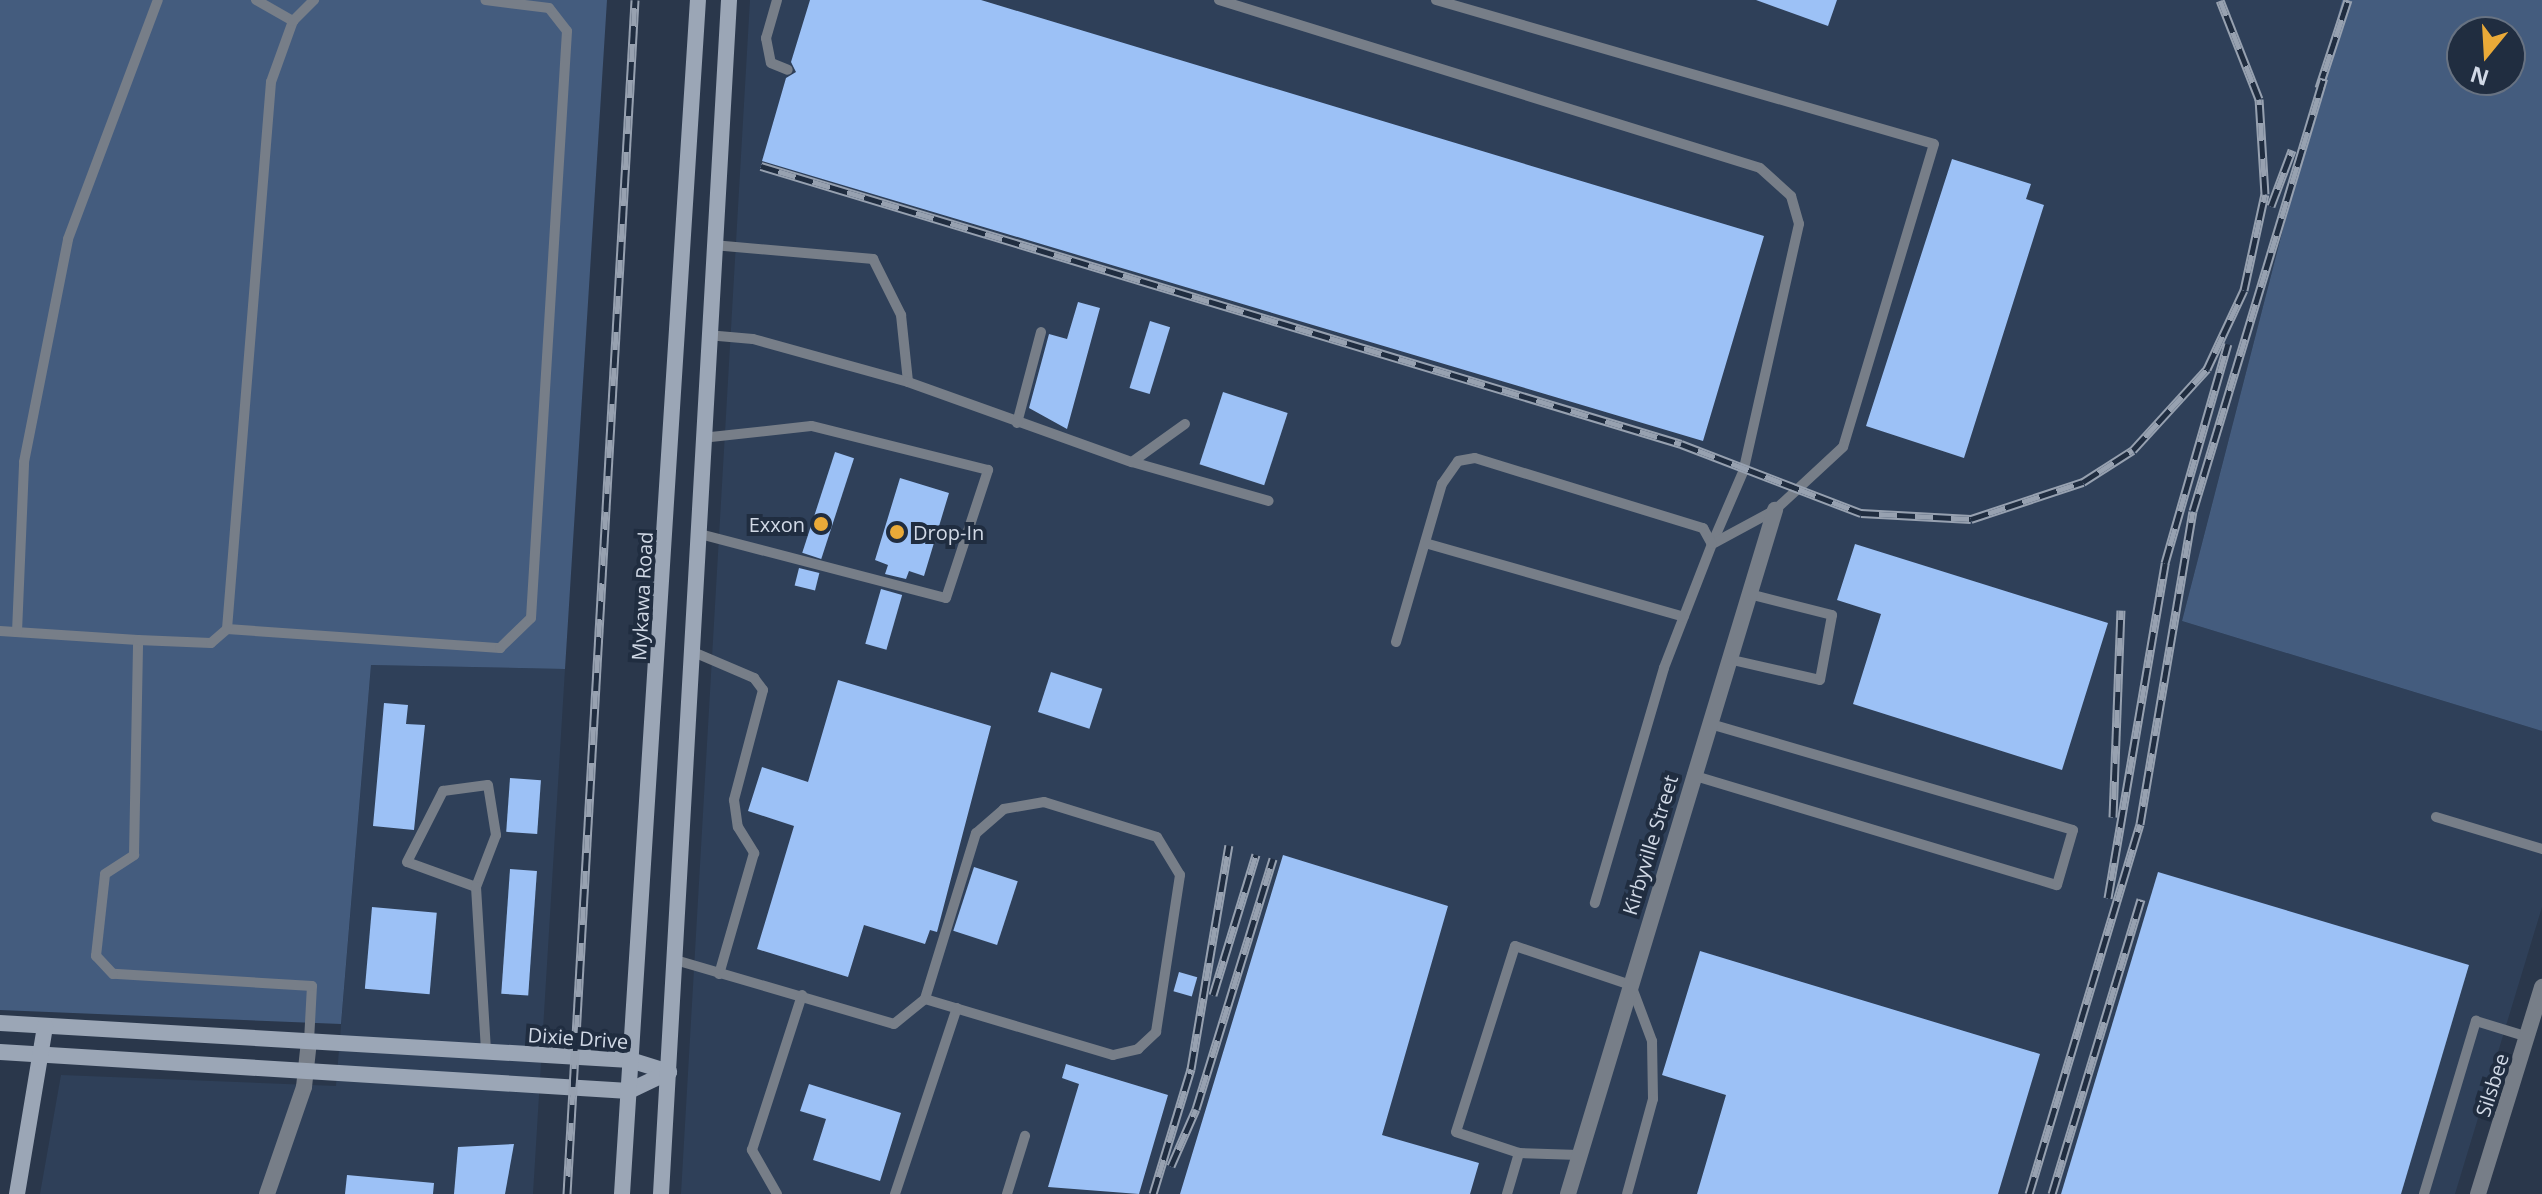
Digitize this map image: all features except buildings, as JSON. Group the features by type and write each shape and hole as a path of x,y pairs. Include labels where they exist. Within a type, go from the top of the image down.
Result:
{"main road":[{"name":"Mykawa Road","path":"622,1194 698,0"},
{"path":"661,1194 707,335 729,0"},
{"path":"679,332 707,335"},
{"path":"666,526 696,533"},
{"path":"0,1045 2,1023"},
{"name":"Dixie Drive","path":"2,1023 630,1060 669,1072"},
{"path":"17,1194 45,1026"},
{"path":"0,1052 629,1091 669,1072"}],"street":[{"name":"Kirbyville Street","path":"1568,1194 1692,775 1775,510"},
{"name":"Silsbee","path":"2478,1194 2542,987"},
{"path":"267,1194 309,1069 309,1041"}],"lane":[{"path":"17,632 24,462 68,239 158,0"},
{"path":"256,0 293,21"},
{"path":"0,631 211,643 227,629 271,82 293,21 314,0"},
{"path":"227,629 500,648 531,618 567,31 549,8 485,0"},
{"path":"777,0 766,38 771,63 788,70"},
{"path":"1219,0 1760,168 1791,196 1799,224 1747,456 1684,617 1595,903"},
{"path":"1436,0 1934,144 1843,447 1775,510 1712,544"},
{"path":"713,245 873,259 901,315 908,382"},
{"path":"1017,423 1041,332"},
{"path":"707,335 753,339 908,382 1132,462 1269,501"},
{"path":"1132,462 1185,424"},
{"path":"696,533 946,598 988,470 811,426 702,438"},
{"path":"1396,642 1442,484 1458,461 1475,458 1703,528 1712,544"},
{"path":"1425,543 1684,617"},
{"path":"1728,659 1820,680 1832,615 1749,594"},
{"path":"138,640 134,855 105,874 96,956 113,974 312,986 309,1041"},
{"path":"691,651 712,657 754,678 764,705 734,800 738,827 754,853 719,974"},
{"path":"1692,775 2057,885 2073,830 1708,723"},
{"path":"476,887 407,862 443,791 488,785 496,835 476,887 486,1052"},
{"path":"672,959 894,1024 925,999 976,833 1004,809 1044,802 1157,837 1180,875 1156,1032 1138,1049 1113,1055 925,999"},
{"path":"2436,817 2542,849"},
{"path":"1579,1155 1519,1153 1456,1132 1515,946 1631,985 1652,1041 1653,1099 1627,1194"},
{"path":"777,1194 752,1150 802,995"},
{"path":"895,1194 957,1008"},
{"path":"2424,1194 2476,1021 2528,1037"},
{"path":"1007,1194 1025,1136"},
{"path":"1507,1194 1519,1153"}],"path":[{"path":"576,1040 610,1037"}],"shaded area":[{"path":"0,0 607,0 565,669 371,665 341,1024 0,1010"},
{"path":"750,0 2342,0 2182,621 2542,731 2542,907 2455,1194 681,1194"},
{"path":"2342,0 2542,0 2542,731 2182,621"},
{"path":"371,665 565,669 533,1194 40,1194 61,1075 336,1086"}],"railway":[{"path":"567,1194 635,0"},
{"path":"761,166 1681,444 1861,513 1971,519 2083,482 2133,450 2207,369 2244,290 2265,194 2259,99 2220,0"},
{"path":"2319,88 2348,0"},
{"path":"2029,1194 2140,824 2193,511 2324,78"},
{"path":"2271,206 2292,150"},
{"path":"2108,898 2165,563 2228,344"},
{"path":"2113,817 2121,610"},
{"path":"1153,1194 1191,1069 1229,845"},
{"path":"1213,995 1256,854"},
{"path":"1171,1166 1196,1109 1273,859"},
{"path":"2052,1194 2141,899"}],"place":[{"name":"Exxon","path":"821,524"},
{"name":"Drop-In","path":"897,532"}]}
